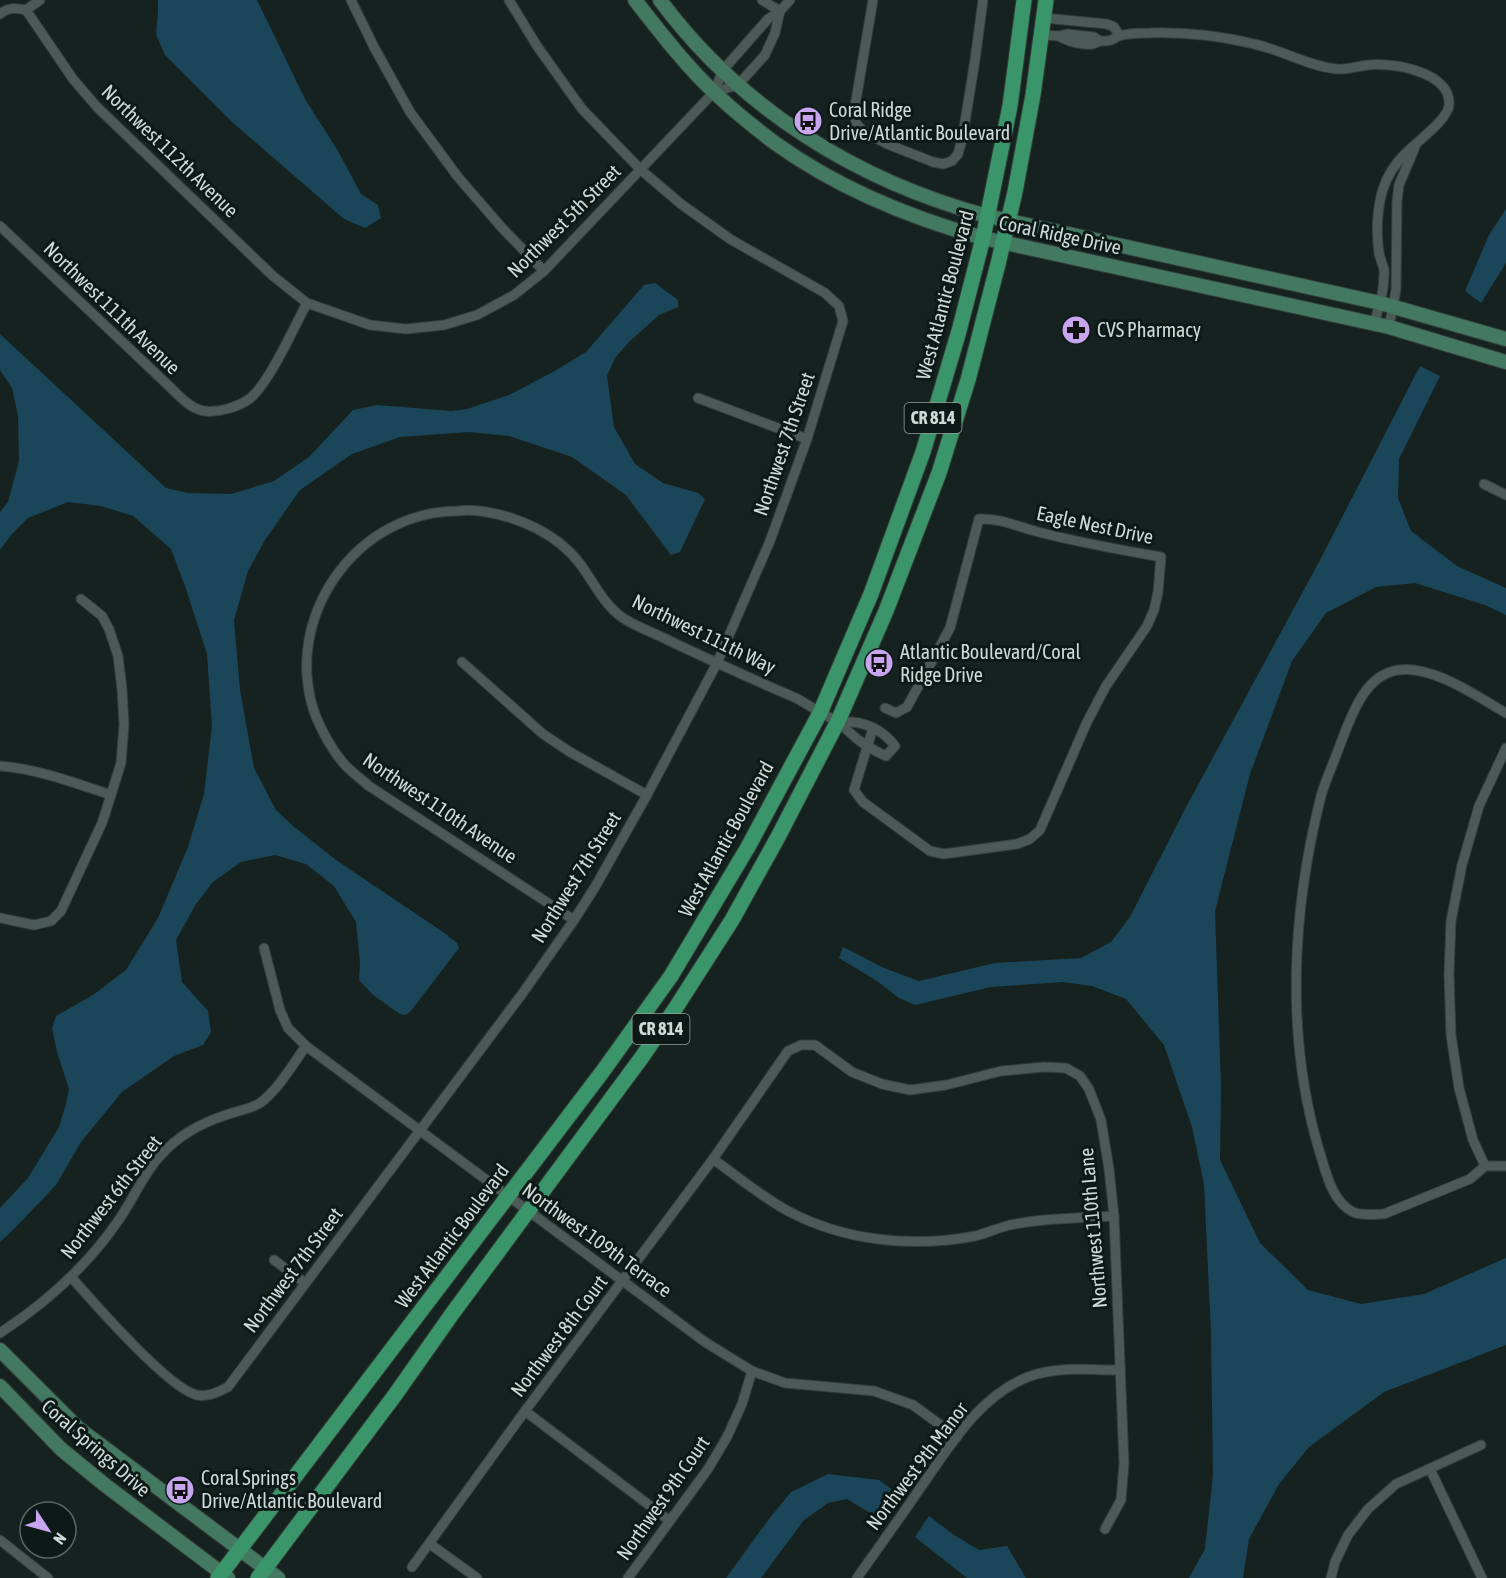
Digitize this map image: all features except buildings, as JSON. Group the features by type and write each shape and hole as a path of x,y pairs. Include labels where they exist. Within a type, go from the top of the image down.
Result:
{"main road":[{"name":"Coral Ridge Drive","path":"635,0 670,44 714,92 776,143 834,179 893,207 982,238 1389,327 1506,362"},
{"name":"Coral Ridge Drive","path":"660,0 702,50 738,85 790,127 872,174 916,192 987,216 1387,304 1506,339"},
{"name":"West Atlantic Boulevard","path":"223,1576 239,1550 603,1071 671,976 748,848 820,713 871,594 923,452 959,331 987,216 1010,106 1024,0"},
{"name":"CR 814","path":"267,1575 452,1314 655,1038 732,920 838,722 886,611 939,473 968,380 1008,221 1033,95 1046,0"},
{"name":"Coral Springs Drive","path":"0,1350 78,1428 239,1550 267,1575"},
{"name":"Coral Springs Drive","path":"0,1386 61,1449 223,1576"}],"street":[{"path":"0,14 5,9 27,10 40,0"},
{"path":"351,0 410,112 458,177 503,229 544,271"},
{"path":"509,0 537,46 582,109 641,170"},
{"path":"762,0 780,11"},
{"name":"Northwest 5th Street","path":"307,303 370,325 406,328 444,325 477,315 514,295 544,271 714,92 723,70 768,19 790,0"},
{"path":"873,0 854,112 856,123 863,130 887,144 943,164 952,161 958,154 962,140 983,0"},
{"name":"Northwest 112th Avenue","path":"27,10 73,79 97,107 273,276 307,303"},
{"name":"Northwest 5th Street","path":"738,85 765,55 775,33 780,11"},
{"path":"1044,18 1107,24 1114,27 1119,35"},
{"path":"1100,41 1103,24"},
{"path":"757,31 771,42"},
{"path":"1042,34 1094,37 1100,41 1111,40 1119,35 1149,33 1220,37 1256,44 1320,66 1339,69 1370,64 1394,66 1421,71 1439,82 1447,91 1449,104 1445,116 1404,154 1391,172 1383,189 1378,235 1379,254 1384,269 1389,327"},
{"path":"714,92 738,85"},
{"path":"1374,324 1397,283 1399,185 1416,145"},
{"name":"Northwest 7th Street","path":"72,1278 125,1335 180,1387 196,1395 212,1395 228,1387 421,1131 574,920 647,795 717,663 770,541 807,439 843,321 839,306 825,293 730,239 681,204 641,170"},
{"path":"1379,211 1397,213"},
{"name":"Northwest 111th Avenue","path":"0,226 170,387 187,402 203,411 234,406 250,399 263,384 307,303"},
{"path":"698,398 807,439"},
{"path":"1484,484 1506,495"},
{"name":"Northwest 111th Way","path":"311,702 307,673 309,638 319,605 335,575 356,551 381,532 411,518 442,511 479,510 511,518 537,528 562,544 580,564 603,598 622,618 797,699 838,722"},
{"name":"Eagle Nest Drive","path":"873,728 854,790 863,802 930,851 944,854 1017,844 1030,839 1040,830 1091,715 1107,686 1147,626 1158,592 1161,557 1086,544 991,518 979,519 950,628 906,707 896,713 885,708"},
{"path":"0,918 34,925 51,921 61,911 102,823 121,762 124,725 119,667 109,629 102,616 81,599"},
{"path":"462,662 543,734 570,752 647,795"},
{"path":"1506,712 1455,684 1423,671 1398,670 1378,678 1362,696 1346,729 1322,794 1308,861 1298,927 1296,999 1301,1069 1312,1124 1326,1173 1336,1196 1353,1213 1384,1214 1470,1179 1485,1166 1506,1166"},
{"name":"Northwest 110th Avenue","path":"311,702 326,737 344,764 369,786 574,920"},
{"path":"838,722 856,723 873,728 895,746 886,756 867,748 838,722"},
{"path":"1485,1166 1473,1140 1459,1088 1451,1035 1449,974 1451,921 1462,865 1479,806 1506,748"},
{"path":"0,766 17,767 56,776 111,795"},
{"name":"Northwest 109th Terrace","path":"264,948 280,1010 288,1028 306,1046 705,1342 752,1371 785,1383 874,1392 913,1406 957,1437"},
{"name":"Northwest 8th Court","path":"412,1567 713,1160 788,1051 801,1045"},
{"name":"Northwest 110th Lane","path":"801,1045 815,1045 852,1072 882,1084 910,1090 946,1085 1001,1071 1044,1067 1066,1068 1080,1076 1089,1089 1101,1120 1114,1216 1124,1463 1122,1500 1105,1529"},
{"name":"Northwest 6th Street","path":"0,1334 72,1278 102,1244 160,1155 187,1132 212,1119 259,1104 274,1090 306,1046"},
{"path":"713,1160 788,1211 829,1228 867,1238 906,1241 941,1239 975,1235 1010,1225 1114,1216"},
{"path":"274,1260 305,1283"},
{"name":"Northwest 9th Manor","path":"857,1578 957,1437 980,1408 1005,1388 1029,1377 1054,1370 1120,1370"},
{"name":"Northwest 9th Court","path":"628,1578 708,1469 727,1437 742,1404 752,1371"},
{"path":"525,1412 670,1521"},
{"path":"1331,1578 1335,1562 1344,1544 1368,1509 1396,1484 1481,1445"},
{"path":"1430,1469 1482,1578"},
{"path":"0,1540 48,1578"},
{"path":"430,1544 477,1578"}],"water":[{"path":"158,0 257,0 305,99 338,151 361,194 378,205 381,218 365,228 344,219 231,121 165,55 156,34"},
{"path":"1506,209 1506,263 1481,303 1465,291 1489,235"},
{"path":"655,283 678,300 678,307 659,315 629,342 615,358 607,376 614,427 635,464 663,483 698,493 705,499 680,552 671,555 626,495 572,457 509,436 469,432 400,437 352,454 300,490 265,540 248,571 234,620 240,690 254,768 276,810 336,860 443,932 457,943 459,948 410,1012 405,1015 400,1014 373,995 359,980 360,963 356,922 334,886 306,864 275,855 241,862 213,882 196,904 176,940 182,982 208,1011 211,1032 203,1045 174,1056 122,1092 81,1142 56,1185 0,1242 0,1208 28,1178 59,1127 66,1104 69,1089 52,1028 56,1016 93,995 126,970 158,918 188,847 204,794 212,726 207,654 185,586 171,549 133,516 101,506 68,502 28,518 0,550 0,512 8,502 19,461 18,416 12,388 0,370 0,334 166,488 188,493 231,494 274,481 309,457 353,410 377,405 451,411 467,409 509,395 586,352 644,285"},
{"path":"1420,366 1440,376 1399,459 1398,498 1411,531 1457,566 1506,588 1506,615 1485,605 1415,583 1376,587 1326,613 1292,661 1250,774 1215,911 1221,1087 1220,1160 1260,1243 1308,1290 1361,1304 1424,1294 1506,1258 1506,1345 1384,1392 1309,1447 1279,1484 1249,1539 1243,1578 1189,1578 1205,1549 1213,1475 1211,1333 1204,1184 1192,1127 1164,1045 1126,999 1092,986 1063,982 991,987 915,1005 899,998 877,981 839,958 843,947 884,968 919,981 995,963 1081,958 1111,942 1130,917 1185,809 1319,562"},
{"path":"828,1474 879,1480 895,1492 877,1517 847,1499 828,1503 804,1520 761,1578 726,1578 791,1492"},
{"path":"929,1516 979,1550 1007,1546 1026,1578 967,1578 915,1537"}],"place":[{"name":"Coral Ridge Drive/Atlantic Boulevard","path":"808,121"},
{"name":"CVS Pharmacy","path":"1076,330"},
{"name":"Atlantic Boulevard/Coral Ridge Drive","path":"879,663"},
{"name":"Coral Springs Drive/Atlantic Boulevard","path":"180,1490"}]}
